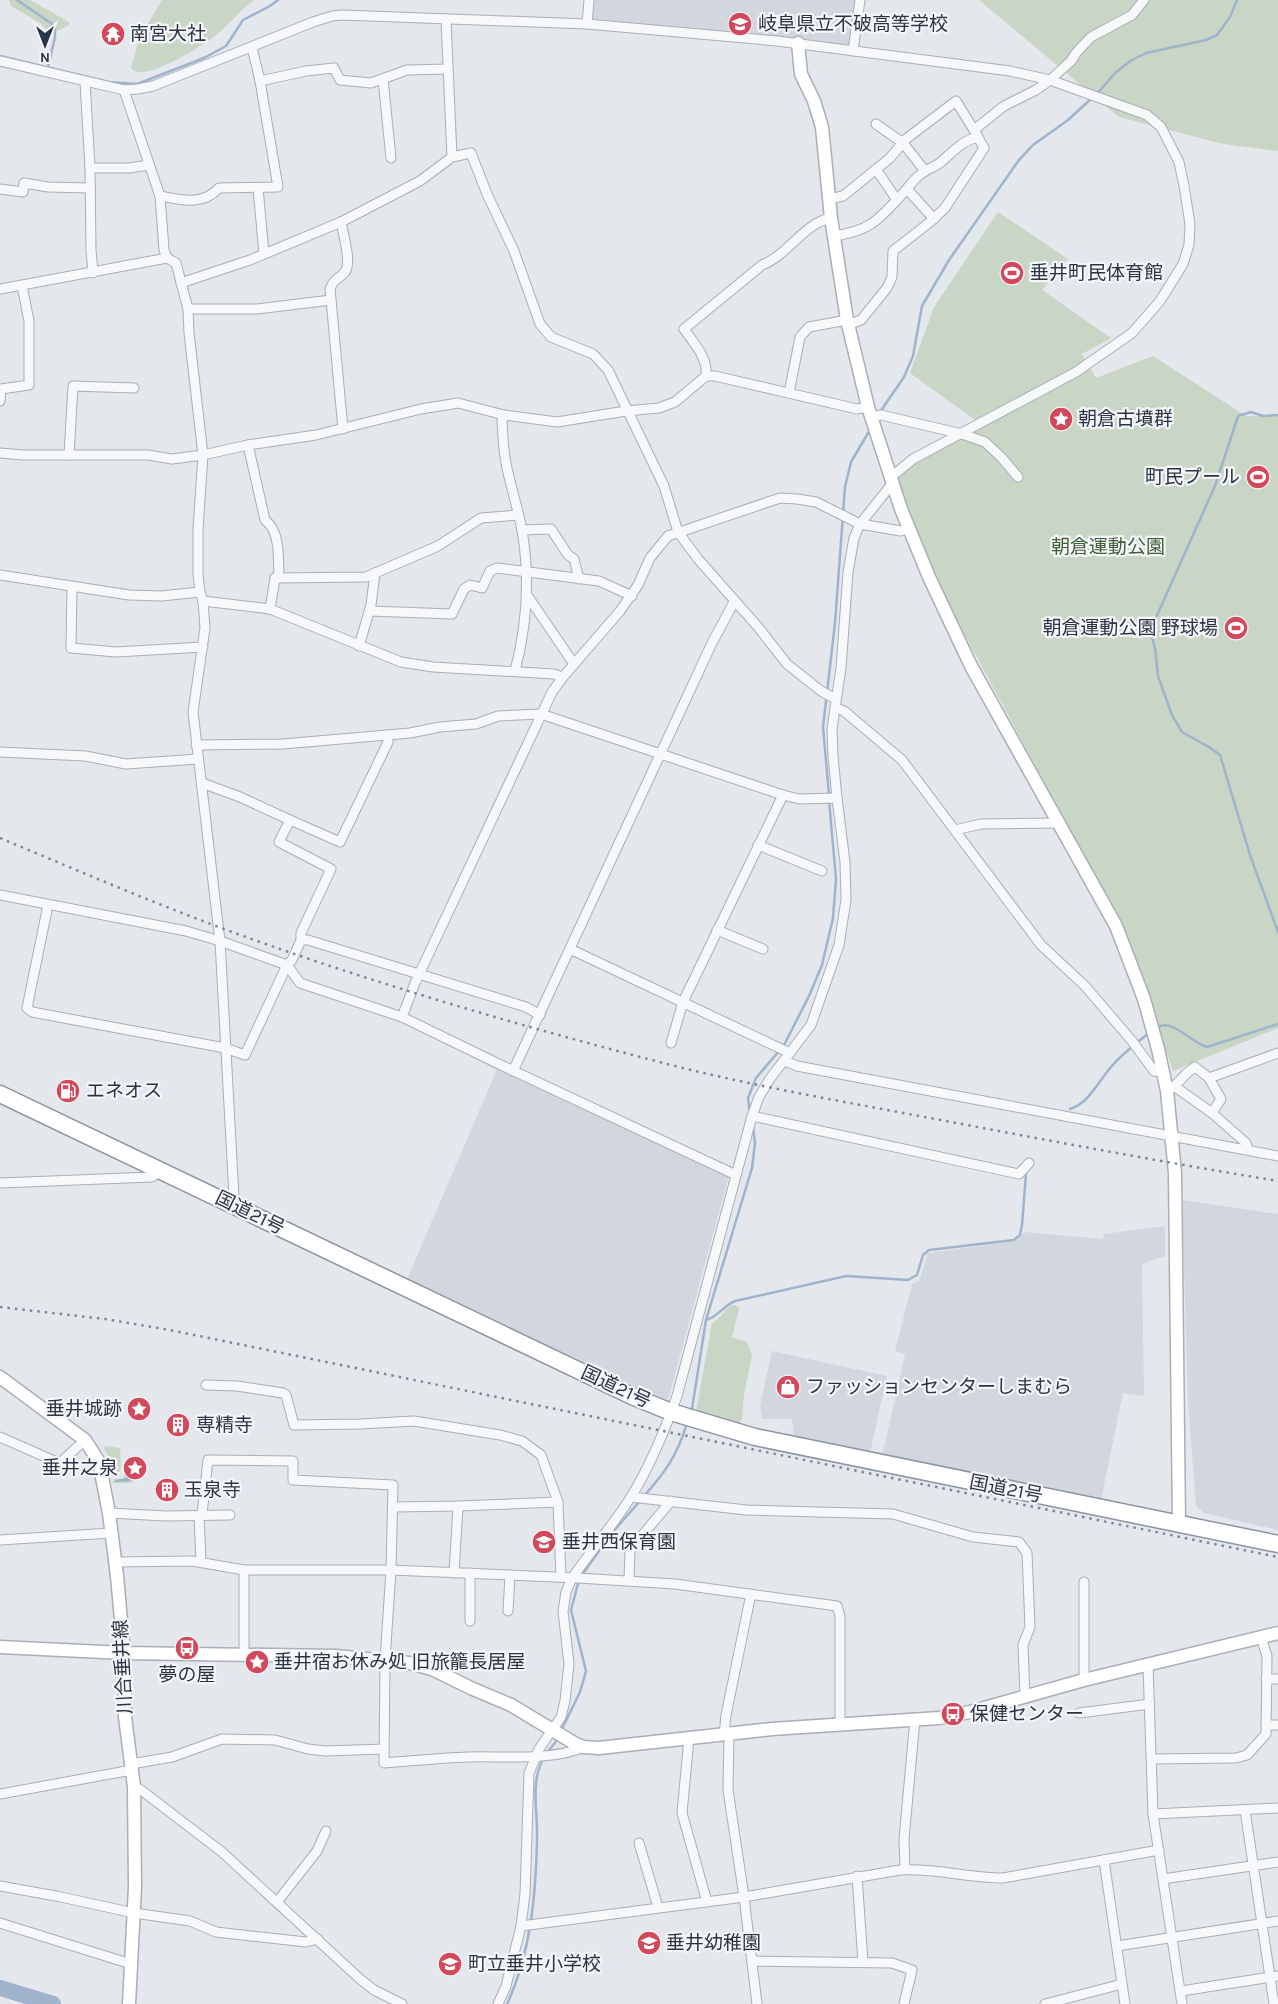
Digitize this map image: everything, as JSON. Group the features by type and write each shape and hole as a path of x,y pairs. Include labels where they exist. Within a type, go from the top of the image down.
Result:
{"highway":[{"name":"国道21号","path":"0,1094 632,1396 671,1412 755,1438 1278,1544"}],"street":[{"path":"587,24 589,0"},
{"path":"853,51 860,0"},
{"path":"834,236 853,233 868,226 925,171 939,163 957,146 976,134 1004,106 1036,90 1050,80 1071,61 1091,37 1132,15 1144,0"},
{"path":"0,61 124,90 153,86 332,16 587,24 798,44 1010,71 1050,80 1147,115 1161,127 1179,162 1190,224 1189,245 1183,264 1160,301 1132,333 1076,372 913,459 891,481 860,524 854,538 848,572 842,651 834,700 835,798 845,862 846,900 839,945 811,1025 759,1096 671,1412 664,1426 660,1443 631,1497 579,1578 566,1592 563,1611 569,1664 559,1733 539,1749 529,1773 525,1894 521,1926 506,1986 498,2004"},
{"path":"446,19 452,157"},
{"path":"798,44 801,74 814,101 822,127 831,218 848,323 869,412 908,529 971,666 1116,926 1144,999 1163,1072 1171,1089 1175,1173 1179,1524"},
{"path":"160,196 187,202 212,196 219,188 278,187 260,81 252,47"},
{"path":"260,81 306,71 334,68 340,80 371,83 407,70 448,69"},
{"path":"383,79 391,158"},
{"path":"85,82 94,273"},
{"path":"124,90 160,196 164,250 167,258 176,263 188,309 203,455 198,529 200,592 203,601 203,647 193,712 220,941 234,1197 232,1205"},
{"path":"789,393 800,337 809,328 861,320 887,288 892,277 891,259 893,251 945,208 984,148 956,101 903,143 890,158 843,196 829,199"},
{"path":"876,124 903,143 925,171"},
{"path":"181,282 222,270 341,222 420,181 452,157 471,153 487,194 514,251 540,324 551,336 593,354 608,370 626,411 664,486 678,532 698,559 758,627 787,664 834,700 844,711 902,760 1041,945 1085,986 1154,1071 1163,1072"},
{"path":"90,168 130,168 149,165"},
{"path":"876,169 897,200"},
{"path":"0,189 23,192 24,183 48,187 90,188"},
{"path":"258,188 264,254"},
{"path":"907,189 934,219"},
{"path":"706,376 707,367 701,353 684,329 762,266 772,261 820,220 831,218"},
{"path":"341,222 348,262 346,271 332,281 330,289 343,429"},
{"path":"0,289 167,258"},
{"path":"0,401 1,390 29,385 29,321 22,286"},
{"path":"188,309 257,309 331,300"},
{"path":"0,453 148,455 172,459 316,435 421,409 458,403 504,414 558,422 658,408 675,402 706,376 715,376 962,434 985,442 1018,477"},
{"path":"69,455 73,386 134,388"},
{"path":"504,414 502,421 505,461 522,530 527,595 524,625 515,671"},
{"path":"248,445 265,520 272,525 275,534 279,578"},
{"path":"402,1017 419,974 552,692 632,596 650,558 668,536 780,498 816,502 860,524 901,531 908,529"},
{"path":"270,609 275,578 366,577 438,546 481,518 518,515"},
{"path":"522,530 551,529 568,555 574,559 579,579"},
{"path":"369,611 452,614 464,589 470,585 482,588 490,571 497,568 600,581 632,596"},
{"path":"359,646 369,611 375,573"},
{"path":"0,575 129,595 161,596 200,592"},
{"path":"72,587 71,648 116,652 203,647"},
{"path":"527,595 574,664"},
{"path":"203,601 270,609 401,662 433,667 554,674 563,677"},
{"path":"513,1071 712,643 734,602"},
{"path":"196,745 283,744 388,735 476,724 498,716 541,714 783,795 799,799 835,798"},
{"path":"202,783 240,797 340,842 388,742 388,735"},
{"path":"0,752 85,756 126,764 198,760"},
{"path":"671,1043 683,1002 783,795"},
{"path":"48,904 27,1008 32,1012 225,1048 244,1055 287,966 292,960 301,940 301,933 331,869 280,842 290,820"},
{"path":"955,830 981,824 1059,823"},
{"path":"758,845 822,871"},
{"path":"0,895 186,931 220,941 287,966 300,983 402,1017 736,1175"},
{"path":"717,930 762,949"},
{"path":"301,940 308,940 526,1007 540,1015"},
{"path":"570,949 683,1002 787,1057 797,1066 1278,1156"},
{"path":"1209,1078 1278,1053"},
{"path":"1171,1089 1186,1072 1196,1067 1209,1078 1222,1098 1212,1113"},
{"path":"1171,1089 1212,1113 1246,1143 1248,1149"},
{"path":"752,1116 1018,1174 1029,1163"},
{"path":"0,1183 152,1177 162,1171"},
{"name":"川合垂井線","path":"0,1377 85,1440 99,1462 116,1562 124,1653 125,1717 134,1787 134,1913 129,2004"},
{"path":"206,1384 237,1386 283,1393 286,1395 294,1425 414,1421 500,1435 522,1441 541,1455 558,1502 561,1577"},
{"path":"0,1437 57,1462 62,1461 85,1440"},
{"path":"201,1562 199,1516 202,1514 208,1460 293,1461 293,1480 393,1485 384,1763 468,1757 572,1753 583,1747"},
{"path":"631,1497 781,1512 875,1512 893,1514 973,1537 1019,1542 1027,1553 1030,1627 1023,1646 1025,1697"},
{"path":"629,1581 630,1550 671,1501"},
{"path":"393,1507 558,1502"},
{"path":"454,1573 458,1506"},
{"path":"109,1513 145,1516 230,1514"},
{"path":"0,1540 111,1533"},
{"path":"116,1562 201,1562 244,1570 391,1570 629,1581 674,1584 837,1606 840,1616 840,1725"},
{"path":"244,1570 244,1655"},
{"path":"470,1574 470,1621"},
{"path":"508,1611 510,1575"},
{"path":"1084,1582 1084,1680"},
{"path":"751,1594 726,1715 728,1790 757,2004"},
{"path":"0,1647 124,1653 335,1656 409,1663 432,1670 511,1705 583,1747 599,1748 727,1734 915,1720 970,1712 1084,1680 1278,1632"},
{"path":"1152,1759 1236,1758 1247,1755 1266,1734 1266,1656 1261,1637"},
{"path":"1148,1664 1153,1814 1182,2004"},
{"path":"1266,1679 1278,1680"},
{"path":"1079,1713 1150,1704"},
{"path":"905,1870 904,1839 915,1720"},
{"path":"1266,1725 1278,1725"},
{"path":"0,1794 172,1757 222,1738 275,1740 308,1749 325,1751 384,1749"},
{"path":"689,1738 682,1813 707,1902"},
{"path":"134,1787 141,1790 222,1852 374,1990 402,2004"},
{"path":"1153,1814 1278,1808"},
{"path":"1245,1810 1262,1924 1274,1977 1274,2004"},
{"path":"277,1902 317,1851 326,1831"},
{"path":"639,1843 658,1907"},
{"path":"521,1926 744,1897 857,1876 905,1870 926,1869 979,1878 1004,1878 1159,1850"},
{"path":"1104,1860 1126,2004"},
{"path":"1163,1879 1278,1862"},
{"path":"857,1876 863,1962"},
{"path":"0,1886 134,1913 190,1921 216,1932 306,1942 318,1939"},
{"path":"1116,1946 1278,1921"},
{"path":"0,1923 131,1968"},
{"path":"752,1961 892,1963 912,1970 904,2004"},
{"path":"1180,1992 1274,1977"},
{"path":"1045,2004 1122,1984"}],"shaded area":[{"name":"岐阜県立不破高等学校","path":"591,0 855,0 851,44 846,46 783,40 746,33 721,33 663,26 590,22"},
{"path":"497,1069 729,1175 668,1400 407,1279"},
{"path":"1182,1200 1278,1214 1278,1530 1204,1513 1196,1506 1188,1401"},
{"path":"1165,1226 1165,1256 1142,1264 1144,1396 1123,1393 1101,1500 882,1457 905,1354 895,1351 912,1284 919,1281 928,1253 1017,1241 1024,1232 1103,1239 1104,1234"},
{"path":"772,1351 887,1376 870,1453 794,1437 792,1419 762,1419 760,1406"}],"green space":[{"path":"9,0 30,0 69,22 69,25 60,30 48,31 40,23 11,6"},
{"path":"162,0 254,0 216,35 195,50 158,68 137,72 131,68 139,39"},
{"path":"979,0 1278,0 1278,151 1223,144 1119,117"},
{"name":"朝倉運動公園","path":"998,212 1068,259 1042,290 1111,338 1082,354 1096,378 1153,356 1246,416 1278,416 1278,1028 1173,1071 1124,930 934,578 893,483 903,467 982,425 910,373 934,307"},
{"path":"732,1305 736,1305 739,1309 732,1337 747,1342 752,1356 744,1394 742,1419 738,1425 696,1412 712,1323"},
{"path":"105,1446 120,1448 121,1468 119,1472 114,1472 108,1454 104,1449"},
{"path":"143,1461 144,1477 133,1477 133,1483 113,1483 113,1479 124,1478 124,1462"}],"water":[{"path":"129,1467 132,1469 130,1481 114,1482 126,1478 126,1470"}],"waterway":[{"path":"17,0 55,26 55,37 48,67"},
{"path":"0,56 109,82 137,84 204,58 226,46 243,20 278,0"},
{"path":"1097,94 1115,73 1130,61 1146,53 1206,40 1217,35 1230,17 1237,0"},
{"path":"880,412 904,377 913,356 922,306 949,260 1019,160 1033,145 1068,120 1093,97"},
{"path":"1278,415 1263,416 1251,412 1238,416 1215,486 1150,631 1155,648 1158,676 1172,715 1182,732 1220,755 1250,855 1278,932"},
{"path":"829,795 823,727 835,623 845,487 851,462 871,428"},
{"path":"783,1047 809,996 822,965 833,918 836,879 829,800"},
{"path":"1156,1028 1162,1025 1175,1028 1207,1047 1278,1024"},
{"path":"1070,1109 1083,1102 1115,1062 1149,1033"},
{"path":"750,1113 748,1098 756,1078 779,1051"},
{"path":"692,1409 706,1320 752,1168 755,1143 753,1128"},
{"path":"706,1320 735,1301 846,1276 908,1280 917,1275 923,1255 929,1250 1014,1240 1020,1235 1022,1225 1026,1174"},
{"path":"643,1497 669,1464 686,1426"},
{"path":"582,1575 611,1534 640,1501"},
{"path":"561,1731 580,1692 586,1671 571,1610 579,1580"},
{"path":"546,1754 558,1739"},
{"path":"507,2004 522,1964 531,1923 536,1859 536,1788 539,1768 543,1759"},
{"path":"0,1988 53,2004"}],"railway":[{"path":"0,838 129,892 260,942 363,977 518,1024 738,1081 1104,1151 1278,1181"},
{"path":"0,1307 105,1319 170,1330 1278,1557"}],"place":[{"name":"岐阜県立不破高等学校","path":"740,24"},
{"name":"南宮大社","path":"113,34"},
{"name":"垂井町民体育館","path":"1012,273"},
{"name":"朝倉古墳群","path":"1061,419"},
{"name":"町民プール","path":"1258,477"},
{"name":"朝倉運動公園 野球場","path":"1236,628"},
{"name":"エネオス","path":"68,1091"},
{"name":"ファッションセンターしまむら","path":"788,1387"},
{"name":"垂井城跡","path":"139,1409"},
{"name":"専精寺","path":"178,1425"},
{"name":"垂井之泉","path":"135,1468"},
{"name":"玉泉寺","path":"167,1490"},
{"name":"垂井西保育園","path":"544,1542"},
{"name":"夢の屋","path":"187,1648"},
{"name":"垂井宿お休み処 旧旅籠長居屋","path":"257,1662"},
{"name":"保健センター","path":"953,1714"},
{"name":"垂井幼稚園","path":"649,1943"},
{"name":"町立垂井小学校","path":"450,1964"}]}
